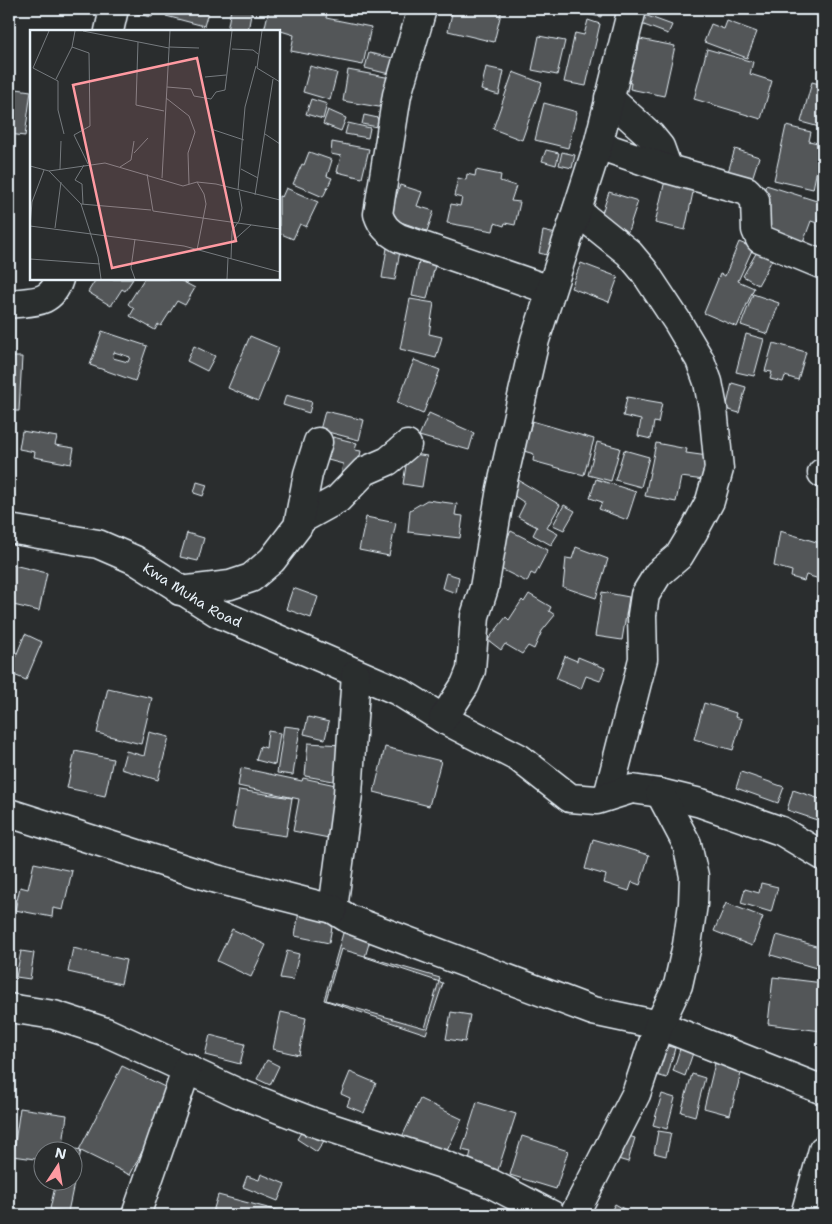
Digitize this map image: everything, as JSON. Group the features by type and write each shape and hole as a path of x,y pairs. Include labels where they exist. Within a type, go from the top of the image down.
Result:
{"street":[{"path":"109,30 114,9"},
{"path":"422,9 397,95 378,214 381,223 389,232 400,238 550,290"},
{"path":"443,719 465,685 471,670 475,616 484,588 501,489 535,340 598,145 632,9"},
{"path":"609,98 651,136 660,147 668,169"},
{"path":"598,145 668,169 747,191 755,200 756,230 760,239 823,265"},
{"path":"577,211 629,253 644,271 700,360 708,382 713,408 719,469 710,501 694,531 679,556 658,574 645,595 642,615 643,659 608,796"},
{"path":"9,304 46,299 52,295 59,280"},
{"path":"180,591 230,585 251,578 272,560 298,526 308,474 318,442"},
{"path":"300,520 338,499 365,471 388,460 407,445"},
{"name":"Kwa Muha Road","path":"9,529 98,544 135,560 180,591 218,613 398,692 443,719 519,758 570,798 597,800 632,789 660,793 701,803 781,831 823,856"},
{"path":"333,909 363,677"},
{"path":"574,1215 636,1094 659,1025 678,985 693,904 694,876 687,844 660,793"},
{"path":"9,813 216,879 333,909 349,919 593,1011 659,1025 823,1090"},
{"path":"9,1008 54,1014 106,1032 187,1068 238,1094 314,1122 442,1164 490,1183 552,1215"},
{"path":"136,1215 187,1068"},
{"path":"805,1215 823,1150"},
{"path":"817,1215 823,1212"}],"building":[{"path":"132,9 154,9 152,17 131,13"},
{"path":"168,9 209,9 204,26 166,16"},
{"path":"231,9 252,9 248,30 227,30"},
{"path":"269,9 328,9 326,18 371,27 363,65 291,51 294,35 281,31 280,37 280,30 264,30"},
{"path":"453,9 502,9 494,42 448,31"},
{"path":"582,9 602,9 601,17 581,13"},
{"path":"639,13 672,25 668,34 636,22"},
{"path":"588,20 600,24 586,86 564,82 575,33 584,35"},
{"path":"727,21 757,32 747,58 704,42 711,24 724,29"},
{"path":"539,36 565,41 557,75 532,70"},
{"path":"640,39 675,46 664,96 630,89 631,83 623,81 629,49 638,51"},
{"path":"707,49 753,62 750,74 772,81 761,119 694,99"},
{"path":"369,53 393,58 389,74 365,68"},
{"path":"310,66 337,73 330,100 303,92"},
{"path":"486,67 504,71 499,95 481,90"},
{"path":"348,70 391,78 385,108 343,101"},
{"path":"513,72 542,83 522,140 493,129"},
{"path":"812,82 823,85 823,128 801,122"},
{"path":"9,88 30,91 25,136 9,134"},
{"path":"311,99 327,104 323,119 306,114"},
{"path":"544,103 577,112 568,148 535,140"},
{"path":"328,110 346,118 341,131 323,124"},
{"path":"364,115 378,118 377,127 362,124"},
{"path":"348,123 370,128 368,138 345,134"},
{"path":"786,126 811,132 809,141 822,144 813,189 774,180"},
{"path":"332,142 369,149 362,178 337,172 341,156 331,154"},
{"path":"735,149 759,157 752,179 728,172"},
{"path":"546,150 559,153 556,165 542,161"},
{"path":"309,152 332,160 327,176 332,178 323,197 293,184"},
{"path":"562,152 575,155 572,168 559,165"},
{"path":"476,170 501,175 500,181 516,186 511,201 520,202 515,225 505,223 504,226 495,223 493,231 447,223 451,204 460,206 462,198 454,196 458,178 466,180 467,174 475,176"},
{"path":"666,176 695,183 685,230 655,223"},
{"path":"400,185 422,192 417,206 434,211 427,231 389,218"},
{"path":"766,185 823,203 817,223 811,221 803,243 762,230 769,208 759,205"},
{"path":"286,188 318,202 306,227 300,224 293,239 280,233 280,196 282,197"},
{"path":"609,192 638,201 627,234 598,225"},
{"path":"543,231 556,234 551,256 539,253"},
{"path":"739,242 753,248 738,281 754,288 737,327 704,313 720,274 725,276"},
{"path":"762,243 777,251 758,285 743,276"},
{"path":"387,248 400,251 395,280 382,278"},
{"path":"419,262 435,265 427,299 412,296"},
{"path":"581,263 618,277 609,302 571,288"},
{"path":"95,280 132,280 125,291 122,289 111,306 88,292"},
{"path":"143,280 180,280 195,288 185,305 177,301 161,326 158,324 155,330 130,316 134,309 128,304"},
{"path":"753,294 779,303 768,334 741,325"},
{"path":"410,299 434,303 429,334 442,337 436,358 400,349"},
{"path":"102,331 147,346 135,381 90,365","holes":["114,352 130,357 128,362 113,358"]},
{"path":"746,334 764,339 754,376 736,372"},
{"path":"250,336 279,348 258,401 228,388"},
{"path":"773,343 806,352 798,380 785,376 783,382 770,379 772,372 765,371"},
{"path":"194,346 215,356 207,371 187,361"},
{"path":"9,357 22,357 19,411 9,411"},
{"path":"414,360 440,370 423,414 397,403"},
{"path":"732,383 746,387 739,413 726,409"},
{"path":"286,395 312,402 309,413 283,405"},
{"path":"627,397 662,403 658,423 654,422 651,439 638,436 641,420 623,416"},
{"path":"325,411 364,420 359,440 320,430"},
{"path":"429,413 474,433 469,450 419,436"},
{"path":"532,421 594,439 584,475 533,461 534,454 524,451"},
{"path":"22,431 57,437 55,445 74,448 71,464 34,457 35,452 19,449"},
{"path":"333,437 357,443 355,450 361,451 356,478 341,475 343,464 328,460"},
{"path":"597,442 620,448 611,481 588,475"},
{"path":"656,443 687,449 686,453 708,456 704,480 681,477 676,502 645,496"},
{"path":"624,450 649,457 641,487 615,480"},
{"path":"408,453 427,456 422,487 403,484"},
{"path":"515,478 560,505 547,528 558,534 551,545 533,535 537,527 518,517 525,503 507,491"},
{"path":"596,479 636,492 627,520 599,509 602,502 590,498"},
{"path":"197,482 207,485 203,496 194,493"},
{"path":"821,493 823,494 823,512 817,510"},
{"path":"427,500 457,504 455,515 463,516 460,538 408,532 410,510"},
{"path":"564,505 575,511 564,530 553,525"},
{"path":"366,517 396,523 389,556 359,550"},
{"path":"511,531 548,550 535,575 531,573 527,582 497,567 498,555"},
{"path":"780,531 823,544 823,580 806,575 804,581 791,577 792,571 774,566"},
{"path":"187,533 204,538 198,561 180,557"},
{"path":"576,547 608,559 596,598 563,587 566,558 572,559"},
{"path":"9,564 47,573 39,611 9,604"},
{"path":"446,573 459,577 456,593 442,588"},
{"path":"293,588 318,597 311,618 286,609"},
{"path":"602,592 629,597 622,640 595,636"},
{"path":"529,594 551,607 549,611 555,615 542,631 534,649 528,646 522,654 505,644 501,650 488,640 506,617 509,620 522,600 524,602"},
{"path":"25,634 42,642 26,680 9,673"},
{"path":"565,656 577,661 578,657 605,668 600,681 586,676 581,689 556,679"},
{"path":"108,688 152,698 141,744 97,733"},
{"path":"704,703 736,713 735,717 742,719 733,750 694,739"},
{"path":"308,717 329,722 325,739 304,734"},
{"path":"284,726 300,728 293,775 277,773"},
{"path":"268,731 280,733 275,765 256,760 260,746 266,748"},
{"path":"149,732 169,737 158,780 121,769 126,751 144,756"},
{"path":"308,743 343,745 339,782 305,776"},
{"path":"385,747 441,761 429,806 374,792"},
{"path":"75,751 113,759 105,796 67,788"},
{"path":"241,768 302,781 303,778 345,787 334,839 293,831 299,799 238,786"},
{"path":"741,772 784,787 778,803 736,788"},
{"path":"239,790 292,798 286,836 232,828"},
{"path":"793,790 823,800 823,822 787,810"},
{"path":"593,839 649,855 640,885 632,882 629,891 604,883 606,875 585,869"},
{"path":"34,863 72,871 63,910 53,908 52,917 15,910 20,887 28,889"},
{"path":"761,883 778,887 771,912 741,903 745,889 759,893"},
{"path":"726,903 763,917 752,946 714,931"},
{"path":"300,905 335,911 329,943 295,936"},
{"path":"345,926 372,933 365,957 443,983 426,1034 324,1000"},
{"path":"232,929 266,945 251,977 217,961"},
{"path":"777,935 823,948 823,970 771,955"},
{"path":"73,948 126,960 121,984 68,972"},
{"path":"341,949 440,978 425,1028 326,1000"},
{"path":"21,951 34,953 30,979 16,977"},
{"path":"287,951 299,954 293,980 280,978"},
{"path":"773,977 823,983 821,1031 768,1024"},
{"path":"281,1012 306,1018 299,1055 273,1049"},
{"path":"451,1012 470,1015 465,1042 446,1039"},
{"path":"210,1035 245,1044 240,1064 205,1055"},
{"path":"657,1043 675,1048 667,1078 649,1073"},
{"path":"680,1049 693,1053 685,1076 673,1071"},
{"path":"716,1059 743,1066 730,1115 704,1108"},
{"path":"267,1060 279,1066 270,1085 257,1079"},
{"path":"122,1066 173,1091 130,1175 82,1151 82,1144"},
{"path":"350,1072 376,1083 364,1113 347,1106 350,1098 341,1094"},
{"path":"692,1074 705,1078 695,1116 681,1112"},
{"path":"9,1077 13,1078 12,1092 9,1091"},
{"path":"662,1094 675,1098 667,1129 653,1125"},
{"path":"420,1099 462,1119 444,1157 402,1137"},
{"path":"477,1102 516,1114 497,1173 468,1163 471,1152 462,1150"},
{"path":"20,1108 67,1115 63,1142 32,1142 32,1159 13,1156"},
{"path":"307,1123 327,1136 317,1152 297,1139"},
{"path":"658,1131 671,1133 666,1156 654,1153"},
{"path":"619,1133 635,1138 628,1162 611,1157"},
{"path":"522,1136 568,1151 556,1189 510,1175"},
{"path":"261,1174 285,1184 278,1201 243,1187 247,1176 259,1180"},
{"path":"54,1192 72,1192 68,1212 50,1209"},
{"path":"218,1195 283,1212 282,1215 212,1215"},
{"path":"615,1204 635,1215 609,1215"}]}
